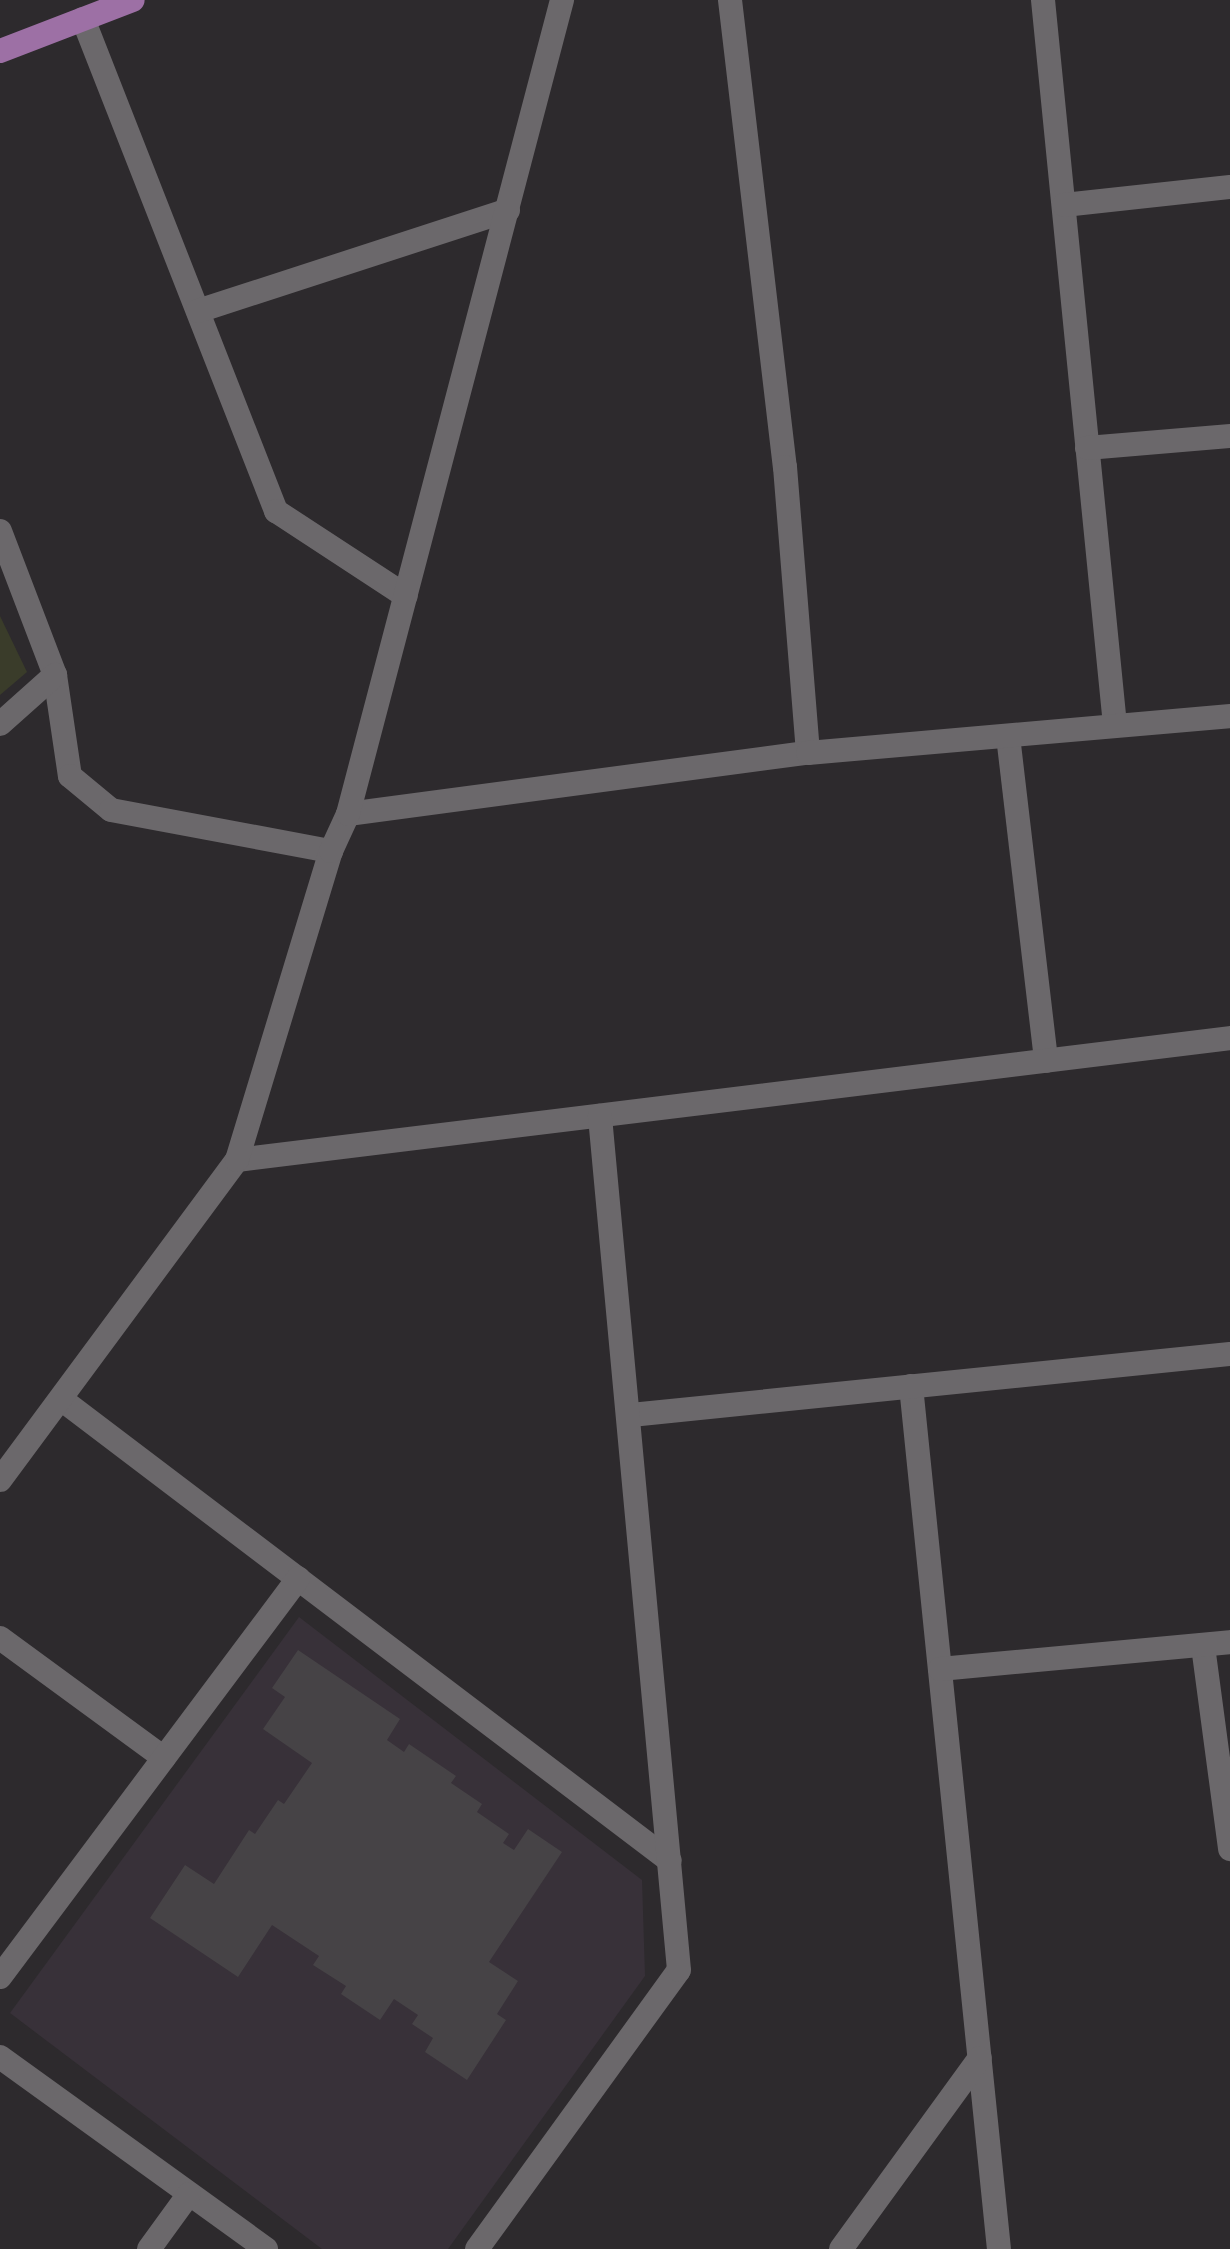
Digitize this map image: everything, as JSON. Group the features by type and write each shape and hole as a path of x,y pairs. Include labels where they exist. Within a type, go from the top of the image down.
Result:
{"main road":[{"path":"0,51 133,0"}],"street":[{"path":"0,1480 237,1160 331,851 348,814 562,0"},
{"path":"730,0 785,467 808,753"},
{"path":"1043,0 1115,725"},
{"path":"83,19 276,511 406,596"},
{"path":"1064,205 1230,187"},
{"path":"198,311 508,210"},
{"path":"1087,448 1230,436"},
{"path":"0,531 55,675 70,776 111,810 331,851"},
{"path":"0,724 55,675"},
{"path":"348,814 808,753 1230,716"},
{"path":"1008,736 1046,1061"},
{"path":"237,1160 1230,1038"},
{"path":"477,2249 679,1970 631,1415 600,1116"},
{"path":"631,1415 1230,1354"},
{"path":"911,1386 999,2249"},
{"path":"61,1399 670,1861"},
{"path":"0,1977 298,1578"},
{"path":"0,1638 164,1758"},
{"path":"940,1669 1230,1642"},
{"path":"1203,1646 1230,1849"},
{"path":"0,2057 266,2249"},
{"path":"841,2249 980,2058"},
{"path":"149,2249 189,2194"}],"shaded area":[{"path":"299,1617 642,1880 645,1976 448,2249 322,2249 10,2013"}],"green space":[{"path":"0,616 27,672 0,695"}],"building":[{"path":"298,1650 400,1719 387,1740 404,1752 409,1744 456,1776 451,1783 482,1804 477,1812 509,1834 503,1843 514,1850 528,1829 562,1852 489,1962 518,1981 497,2014 506,2020 467,2080 425,2052 433,2038 412,2024 418,2015 394,1999 380,2020 341,1994 346,1986 313,1965 319,1956 272,1925 238,1977 150,1918 185,1865 214,1884 249,1830 255,1834 278,1800 284,1804 312,1763 263,1729 285,1697 272,1688"}]}
